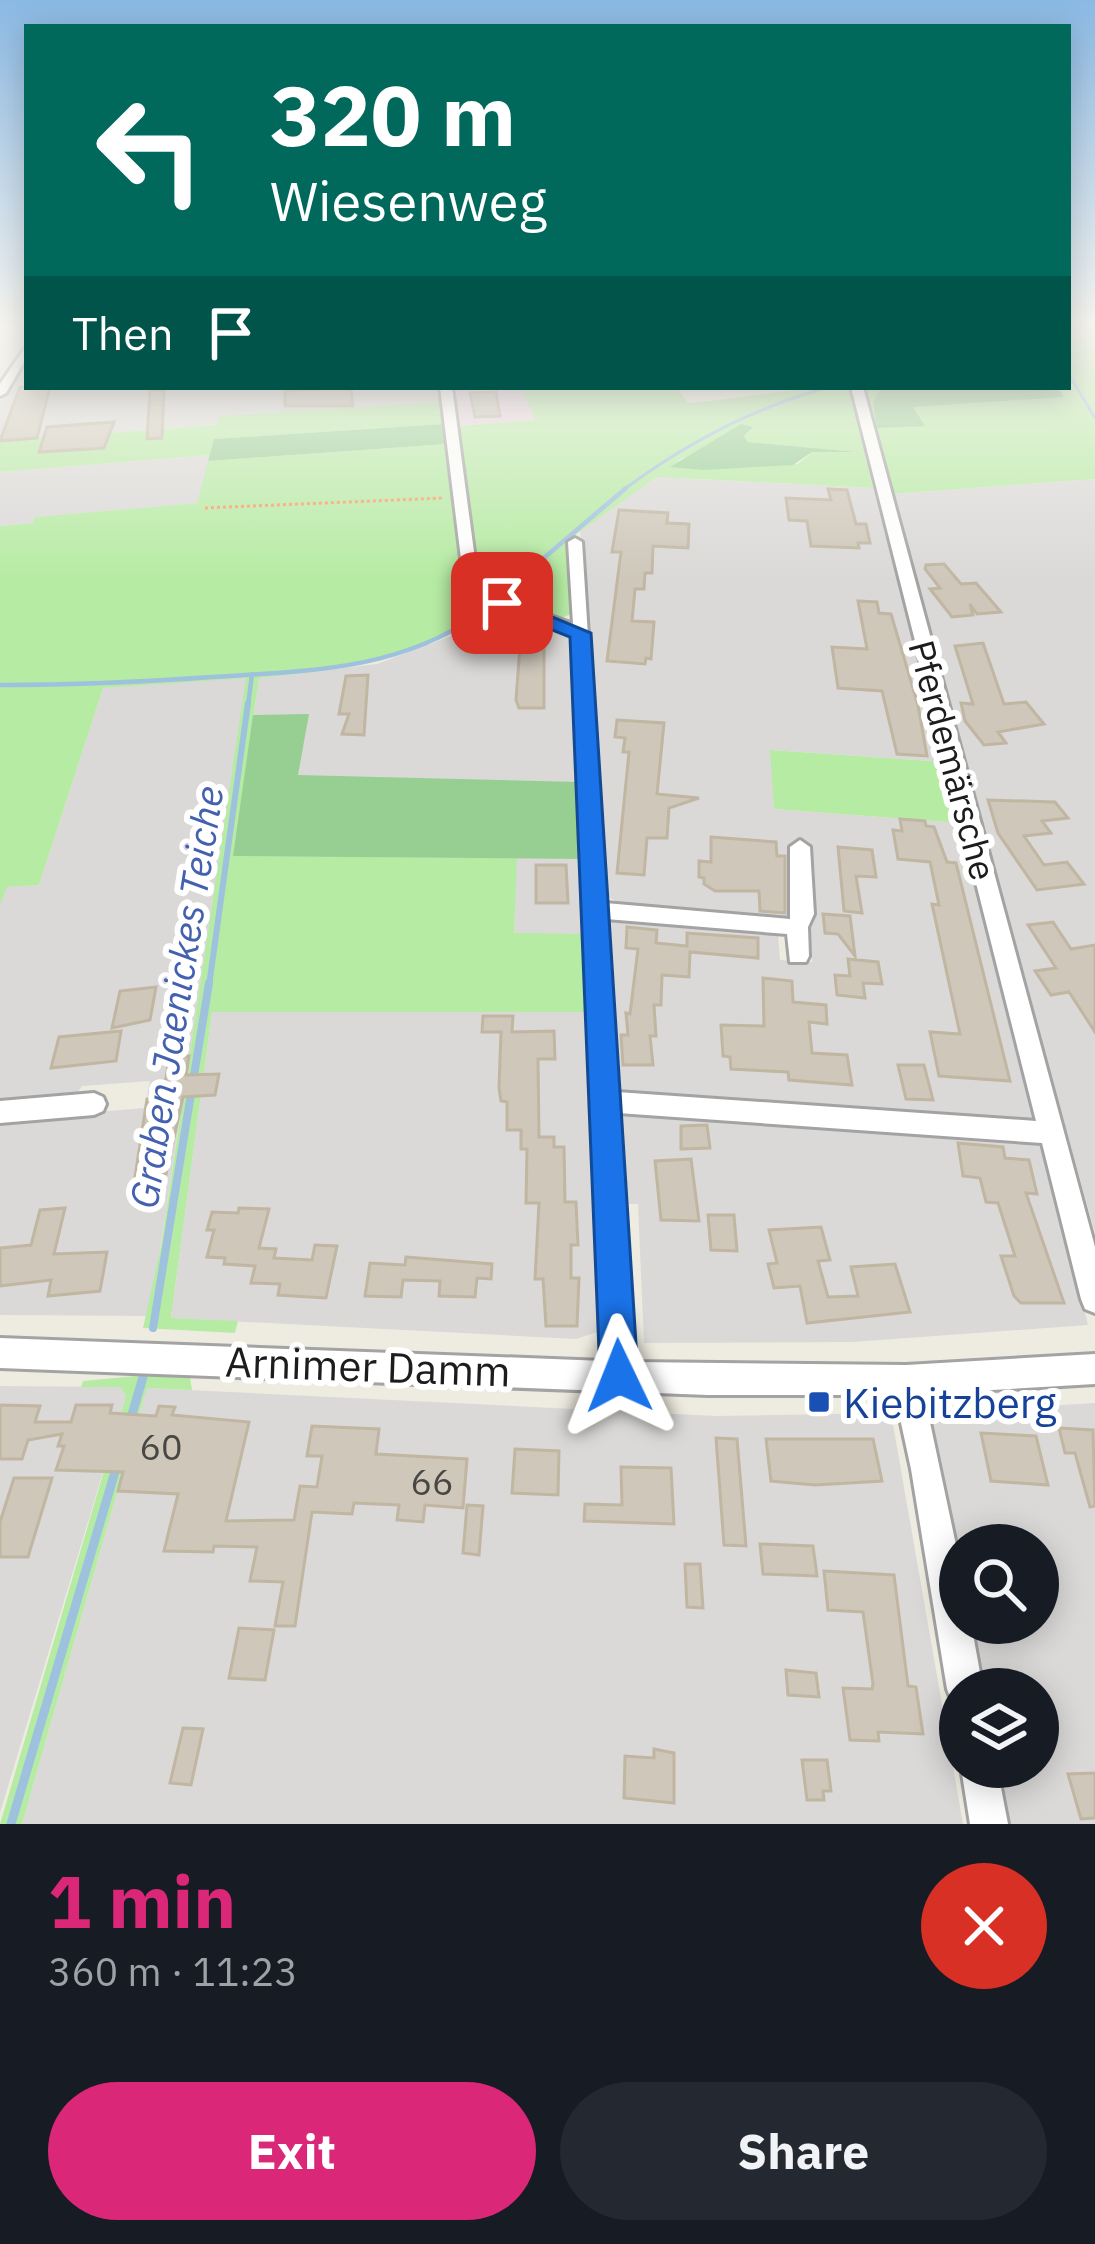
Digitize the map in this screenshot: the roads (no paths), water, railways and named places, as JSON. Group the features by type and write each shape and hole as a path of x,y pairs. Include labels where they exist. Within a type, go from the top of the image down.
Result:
{"street":[{"path":"449,410 467,574 477,591 580,633"},
{"name":"Pferdemärsche","path":"863,410 1095,1298"},
{"path":"575,542 619,1376"},
{"path":"798,956 796,927 803,914 800,847"},
{"path":"594,910 796,927"},
{"path":"606,1102 1053,1133"},
{"path":"0,1112 94,1104"},
{"name":"Arnimer Damm","path":"0,1353 619,1376 906,1380 1095,1370"},
{"path":"906,1380 927,1469 961,1668"},
{"path":"983,1788 989,1824"}],"waterway":[{"path":"625,489 671,457 762,410"},
{"path":"1090,410 1095,418"},
{"path":"252,675 383,658 447,633 477,615 625,489"},
{"path":"0,685 252,675"},
{"name":"Graben Jaenickes Teiche","path":"248,706 252,675"},
{"name":"Graben Jaenickes Teiche","path":"209,986 248,703"},
{"name":"Graben Jaenickes Teiche","path":"153,1328 209,983"},
{"name":"Graben Jaenickes Teiche","path":"131,1418 143,1377"},
{"name":"Graben Jaenickes Teiche","path":"11,1824 117,1465"}],"place":[{"name":"Kiebitzberg","path":"819,1402"}]}
